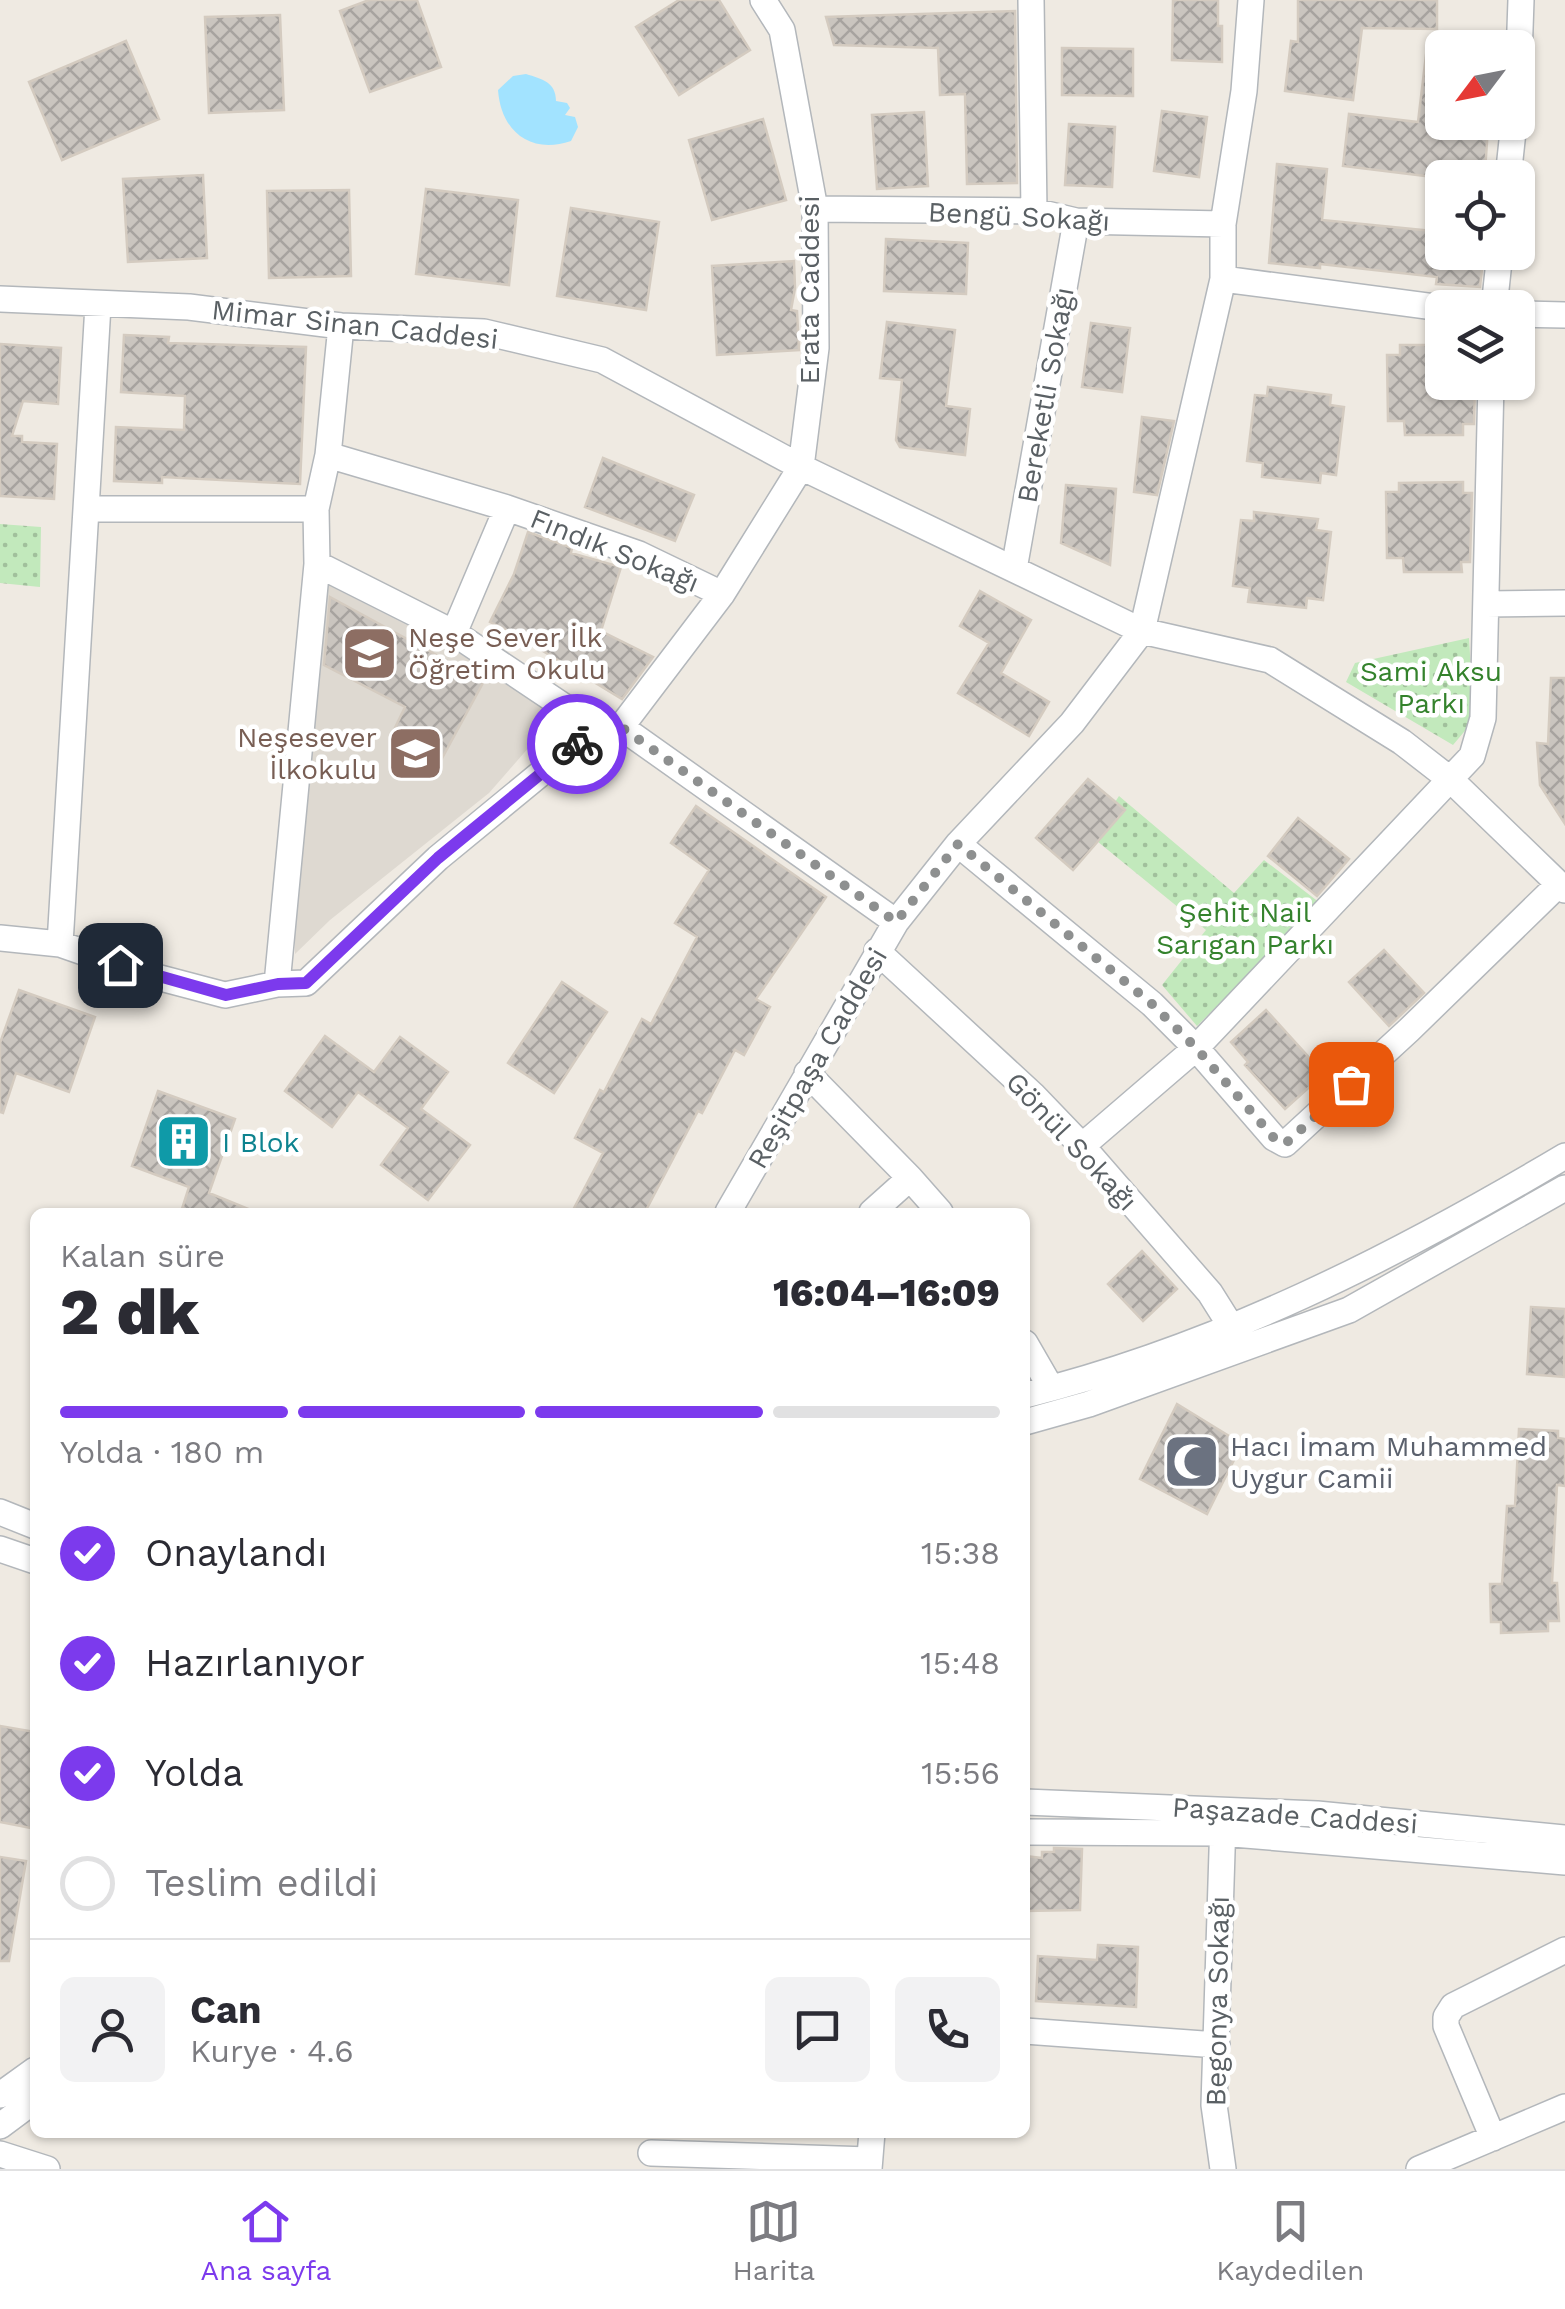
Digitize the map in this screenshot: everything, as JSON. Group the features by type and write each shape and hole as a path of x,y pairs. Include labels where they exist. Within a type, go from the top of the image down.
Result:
{"street":[{"name":"Erata Caddesi","path":"763,0 782,30 815,209 816,348 802,467"},
{"path":"1031,0 1034,211"},
{"path":"958,844 1152,1004 1274,1138 1285,1144 1562,887 1452,780 1402,742 1270,660 1142,631 1223,279 1224,224 1244,91 1250,0"},
{"path":"1520,30 1521,0"},
{"name":"Bengü Sokağı","path":"815,209 1034,211 1076,221 1224,224"},
{"name":"Bereketli Sokağı","path":"1014,570 1076,221"},
{"path":"1223,279 1425,306"},
{"name":"Mimar Sinan Caddesi","path":"0,300 189,308 341,326 484,332 602,360 802,467 1142,631"},
{"path":"60,944 98,304"},
{"path":"1535,314 1565,315"},
{"path":"278,984 317,564 316,509 328,454 341,326"},
{"path":"1082,1146 1196,1048 1472,756 1483,718 1491,400"},
{"name":"Fındık Sokağı","path":"328,454 507,508 639,554 722,594"},
{"path":"0,938 60,944 150,975 226,995 278,984 306,983 438,858 608,728 722,594 802,467"},
{"path":"454,633 507,508"},
{"path":"86,510 316,509"},
{"path":"317,564 454,633 608,728 896,922"},
{"path":"1486,604 1565,603"},
{"name":"Reşitpaşa Caddesi","path":"730,1208 896,922 958,844 1072,723 1142,631"},
{"name":"Gönül Sokağı","path":"877,950 1082,1146 1210,1293 1235,1340"},
{"path":"808,1073 936,1208"},
{"path":"1030,1420 1235,1340 1565,1156"},
{"path":"876,1208 910,1178"},
{"path":"1030,1394 1350,1310 1565,1188"},
{"path":"1030,1351 1052,1388"},
{"path":"0,1512 30,1524"},
{"path":"0,1549 30,1559"},
{"name":"Paşazade Caddesi","path":"1030,1802 1222,1820 1565,1862"},
{"name":"Paşazade Caddesi","path":"1030,1832 1222,1820 1565,1838"},
{"name":"Begonya Sokağı","path":"1222,1820 1214,2105 1223,2169"},
{"path":"1493,2138 1446,2026 1446,2017 1454,2006 1565,1950"},
{"path":"1030,2031 1218,2045"},
{"path":"0,2095 30,2074"},
{"path":"0,2126 30,2104"},
{"path":"1420,2169 1565,2107"},
{"path":"651,2152 869,2165 871,2138"},
{"path":"0,2154 47,2169"}],"shaded area":[{"name":"Neşesever İlkokulu","path":"324,583 460,652 558,714 489,793 330,920 295,954 295,901"}],"green space":[{"path":"0,524 41,527 40,587 0,583"},
{"name":"Sami Aksu Parkı","path":"1469,638 1474,720 1453,745 1346,682 1355,663"},
{"name":"Şehit Nail Sarıgan Parkı","path":"1119,796 1234,893 1264,860 1320,903 1197,1026 1162,985 1206,930 1092,837"}],"water":[{"path":"526,74 547,82 554,89 556,101 567,103 570,108 565,115 575,117 578,127 571,141 543,145 520,136 512,128 500,105 498,90 513,76"}],"building":[{"path":"369,0 417,0 441,67 370,92 340,11"},
{"path":"679,0 719,0 750,50 679,95 636,27"},
{"path":"1173,0 1218,0 1222,62 1172,60"},
{"path":"1298,0 1437,0 1437,29 1362,28 1353,100 1285,91 1291,41 1298,42"},
{"path":"1015,11 1017,183 967,184 965,94 940,95 938,48 834,45 826,17"},
{"path":"280,15 284,110 209,113 205,17"},
{"path":"126,41 159,119 62,160 29,82"},
{"path":"1062,48 1133,49 1133,96 1062,95"},
{"path":"1425,63 1425,140 1487,140 1486,160 1425,160 1425,176 1343,166 1349,114 1418,122"},
{"path":"1162,111 1207,117 1199,177 1154,171"},
{"path":"924,112 928,186 877,189 872,115"},
{"path":"763,119 786,200 712,220 689,140"},
{"path":"1069,124 1115,127 1112,187 1065,185"},
{"path":"1277,164 1327,169 1322,220 1425,230 1425,270 1482,270 1480,287 1436,284 1437,277 1320,264 1320,268 1269,263"},
{"path":"203,175 207,258 128,262 123,179"},
{"path":"426,189 518,200 509,285 416,274"},
{"path":"349,190 351,276 269,278 267,191"},
{"path":"571,208 659,222 646,310 557,296"},
{"path":"886,239 968,243 966,294 884,291"},
{"path":"794,261 791,310 797,311 799,350 717,355 712,266"},
{"path":"887,322 955,330 946,406 970,409 965,455 900,447 896,440 902,380 880,378"},
{"path":"1091,323 1130,328 1122,392 1082,387"},
{"path":"124,335 169,337 168,343 306,347 300,484 162,477 162,483 114,481 116,427 184,430 185,396 121,392"},
{"path":"0,344 61,348 58,404 23,401 12,436 22,436 22,442 57,444 54,499 0,496"},
{"path":"1400,345 1425,345 1425,400 1475,400 1474,424 1463,424 1463,435 1405,435 1404,421 1388,421 1387,355 1400,355"},
{"path":"1268,387 1331,395 1330,405 1344,407 1336,475 1321,473 1320,483 1262,477 1263,463 1247,461 1255,395 1267,396"},
{"path":"1142,417 1174,421 1157,495 1134,492"},
{"path":"603,458 694,495 675,541 585,507"},
{"path":"1463,482 1463,493 1472,493 1470,562 1461,562 1462,572 1404,572 1403,558 1387,558 1386,492 1399,492 1399,483"},
{"path":"1066,485 1116,489 1110,565 1061,543"},
{"path":"1254,512 1318,519 1316,530 1331,532 1323,600 1307,598 1306,608 1248,602 1250,588 1233,586 1241,520 1254,521"},
{"path":"528,532 572,548 571,553 621,567 601,631 653,657 622,699 544,649 490,622 514,574"},
{"path":"980,591 1031,620 1001,673 1049,702 1029,736 958,693 989,643 960,626"},
{"path":"330,597 484,681 441,760 392,734 405,707 324,665"},
{"path":"1551,678 1565,678 1565,824 1540,785 1537,743 1548,744"},
{"path":"1088,779 1125,810 1073,870 1036,838"},
{"path":"696,806 826,897 756,999 770,1007 744,1055 735,1050 647,1208 574,1208 603,1153 575,1138 642,1019 651,1024 697,937 675,923 709,870 671,843"},
{"path":"1298,818 1349,859 1317,896 1268,856"},
{"path":"1384,950 1424,993 1389,1026 1349,982"},
{"path":"562,982 607,1012 554,1093 508,1063"},
{"path":"19,990 95,1017 69,1092 16,1073 3,1113 0,1043"},
{"path":"1266,1010 1324,1074 1285,1109 1245,1065 1248,1062 1231,1042"},
{"path":"325,1036 374,1072 400,1037 448,1072 421,1109 470,1145 428,1200 381,1165 408,1128 358,1092 332,1127 285,1091"},
{"name":"I Blok","path":"158,1091 235,1119 209,1193 246,1208 182,1208 189,1187 132,1166"},
{"path":"1142,1251 1177,1289 1143,1321 1108,1284"},
{"path":"1531,1307 1565,1309 1564,1377 1527,1374"},
{"name":"Hacı İmam Muhammed Uygur Camii","path":"1177,1404 1242,1444 1207,1514 1140,1479"},
{"path":"1519,1429 1558,1431 1558,1438 1565,1439 1565,1486 1557,1485 1552,1583 1557,1583 1559,1621 1548,1621 1548,1631 1501,1633 1501,1622 1491,1622 1490,1584 1502,1584 1507,1506 1515,1506"},
{"path":"0,1726 30,1731 30,1828 0,1822"},
{"path":"1054,1848 1082,1849 1080,1910 1030,1911 1030,1857 1042,1858 1042,1852 1054,1852"},
{"path":"0,1857 26,1861 9,1961 0,1961"},
{"path":"1098,1945 1138,1947 1136,2007 1036,2001 1038,1956 1097,1960"}],"way so far":[{"path":"577,744 596,728 621,727 896,922 958,844 1152,1004 1274,1138 1285,1144 1351,1084"}],"place":[{"name":"Neşe Sever İlk Öğretim Okulu","path":"369,653"},
{"name":"Neşesever İlkokulu","path":"416,753"},
{"name":"I Blok","path":"183,1142"},
{"name":"Hacı İmam Muhammed Uygur Camii","path":"1191,1462"}],"route":[{"path":"120,965 226,995 278,984 306,983 438,858 577,744"}]}
